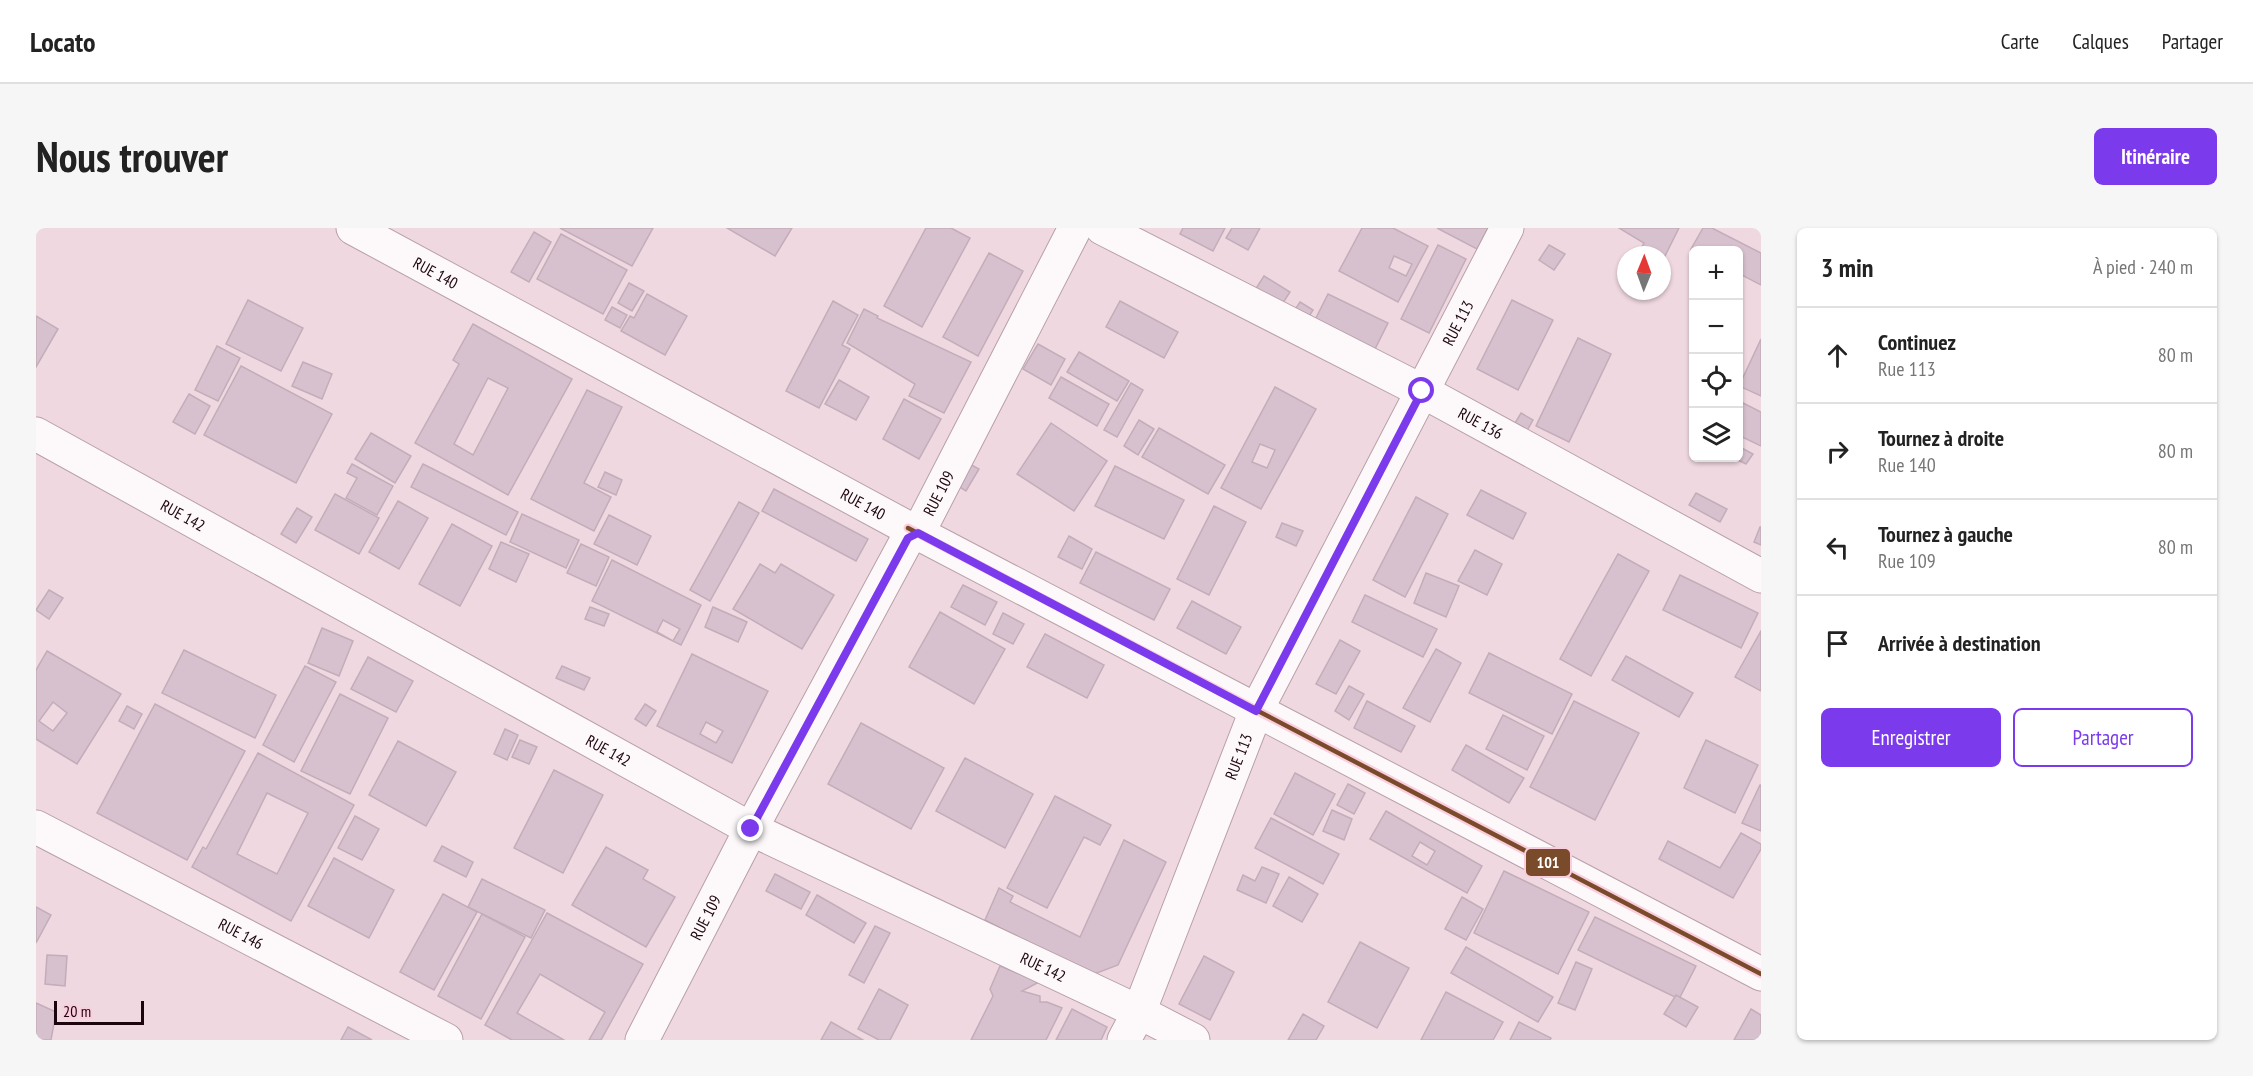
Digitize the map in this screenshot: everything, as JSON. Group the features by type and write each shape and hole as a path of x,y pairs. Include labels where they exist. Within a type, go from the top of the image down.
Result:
{"street":[{"name":"RUE 140","path":"353,228 918,533 1761,974"},
{"name":"RUE 109","path":"642,1040 751,829 908,538 918,533 1075,228"},
{"name":"RUE 136","path":"1102,228 1422,391 1761,576"},
{"name":"RUE 113","path":"1132,1026 1256,711 1507,228"},
{"name":"RUE 142","path":"36,434 751,829 1132,1026 1193,1040"},
{"name":"RUE 146","path":"36,826 446,1040"}],"building":[{"path":"560,228 653,228 632,266"},
{"path":"727,228 792,228 775,256"},
{"path":"926,228 951,228 970,238 922,327 884,306"},
{"path":"1183,228 1225,228 1213,251 1180,234"},
{"path":"1232,228 1260,228 1248,250 1226,238"},
{"path":"1362,228 1393,228 1428,246 1398,302 1339,271","holes":["1394,256 1412,264 1406,276 1389,268"]},
{"path":"1437,228 1488,228 1477,249"},
{"path":"1619,228 1679,228 1670,246 1642,246 1644,243"},
{"path":"1703,228 1712,228 1761,253 1761,285 1743,276 1743,246 1693,246"},
{"path":"534,232 551,242 529,282 511,272"},
{"path":"561,234 627,270 603,314 537,279"},
{"path":"1438,245 1466,259 1429,333 1401,319"},
{"path":"1549,245 1565,254 1554,270 1539,260"},
{"path":"989,253 1023,271 978,356 943,337"},
{"path":"1264,276 1290,292 1281,306 1255,290"},
{"path":"629,283 644,291 632,311 618,303"},
{"path":"647,294 687,316 665,355 621,331 630,316 634,318"},
{"path":"1328,294 1388,323 1373,353 1313,324"},
{"path":"248,300 303,328 281,371 226,344"},
{"path":"1512,300 1553,320 1518,390 1477,369"},
{"path":"833,301 858,315 842,345 850,349 819,408 786,391"},
{"path":"1120,301 1178,332 1164,358 1106,327"},
{"path":"1300,302 1313,310 1305,323 1292,314"},
{"path":"612,307 627,315 620,328 605,320"},
{"path":"864,309 878,316 877,318 971,362 944,413 909,396 915,384 847,343"},
{"path":"36,316 58,329 36,367"},
{"path":"473,324 572,379 508,495 415,443 459,364 453,360","holes":["488,378 508,388 473,455 454,444"]},
{"path":"1578,338 1611,354 1569,442 1536,426"},
{"path":"1761,339 1761,396 1743,388 1743,377"},
{"path":"1038,344 1065,359 1051,385 1023,369"},
{"path":"217,346 240,358 218,401 195,390"},
{"path":"1079,352 1129,381 1117,401 1067,372"},
{"path":"303,362 332,374 322,399 292,386"},
{"path":"241,366 332,414 296,483 204,435"},
{"path":"1061,377 1109,404 1097,426 1049,398"},
{"path":"839,380 869,397 856,420 825,404"},
{"path":"1131,383 1143,390 1117,437 1104,430"},
{"path":"1275,387 1316,409 1261,509 1221,488","holes":["1260,444 1275,450 1267,468 1252,462"]},
{"path":"587,390 622,407 584,483 611,497 594,531 531,499"},
{"path":"189,394 210,406 195,434 173,422"},
{"path":"904,399 941,419 919,459 883,439"},
{"path":"1743,403 1761,412 1761,446 1743,437"},
{"path":"1521,413 1533,420 1524,436 1512,428"},
{"path":"1139,420 1154,429 1138,455 1124,446"},
{"path":"1051,423 1107,461 1074,511 1017,474"},
{"path":"1159,428 1225,465 1208,494 1142,457"},
{"path":"371,433 411,456 395,483 355,459"},
{"path":"1743,449 1753,454 1746,464 1742,462"},
{"path":"966,462 979,469 966,491 953,483"},
{"path":"352,464 393,486 377,515 346,498 357,478 347,473"},
{"path":"423,464 518,512 506,535 411,487"},
{"path":"1115,466 1184,500 1164,539 1095,506"},
{"path":"605,472 622,480 616,495 598,487"},
{"path":"774,489 868,539 856,561 762,511"},
{"path":"1481,490 1526,513 1513,539 1467,515"},
{"path":"1696,493 1727,509 1720,522 1689,505"},
{"path":"335,494 379,518 359,554 315,530"},
{"path":"1416,497 1448,514 1405,597 1373,580"},
{"path":"398,501 428,518 399,569 369,552"},
{"path":"739,502 759,513 710,601 690,590"},
{"path":"1214,506 1246,522 1209,595 1177,579"},
{"path":"297,508 312,517 296,543 281,534"},
{"path":"522,514 579,540 566,568 510,542"},
{"path":"609,515 651,536 637,565 594,544"},
{"path":"1282,523 1303,531 1296,546 1276,537"},
{"path":"452,524 492,546 460,606 419,584"},
{"path":"1761,527 1761,545 1754,542"},
{"path":"1069,536 1092,549 1082,569 1058,557"},
{"path":"501,542 529,554 516,582 489,569"},
{"path":"581,544 609,557 596,586 567,573"},
{"path":"1475,550 1502,564 1487,595 1458,581"},
{"path":"1096,552 1170,589 1154,620 1080,583"},
{"path":"1618,554 1649,571 1591,676 1560,659"},
{"path":"612,560 701,605 681,645 592,601","holes":["663,620 680,629 673,641 657,632"]},
{"path":"760,564 775,573 781,564 834,595 802,649 733,609"},
{"path":"1426,573 1459,586 1446,617 1414,603"},
{"path":"1680,575 1758,613 1741,648 1663,610"},
{"path":"963,585 997,602 985,625 951,607"},
{"path":"49,590 63,598 49,619 36,610"},
{"path":"1365,595 1437,629 1423,657 1352,622"},
{"path":"1192,601 1241,627 1226,654 1177,628"},
{"path":"590,607 609,614 604,626 585,619"},
{"path":"713,607 747,622 738,642 705,627"},
{"path":"940,612 1005,649 974,704 909,667"},
{"path":"1003,613 1024,624 1013,644 993,634"},
{"path":"322,628 353,641 339,676 308,663"},
{"path":"1761,631 1761,691 1735,677"},
{"path":"1045,634 1104,665 1087,698 1027,667"},
{"path":"1340,640 1360,651 1336,694 1316,684"},
{"path":"1436,649 1461,663 1430,722 1403,708"},
{"path":"184,650 276,695 255,738 162,693"},
{"path":"47,651 121,694 77,764 36,739 36,670","holes":["53,702 67,713 53,731 39,721"]},
{"path":"1489,653 1572,694 1552,734 1469,693"},
{"path":"692,654 768,691 732,763 657,726","holes":["706,722 723,731 716,743 700,734"]},
{"path":"1626,656 1693,693 1679,717 1612,680"},
{"path":"368,657 413,681 396,712 351,689"},
{"path":"305,666 336,682 294,762 263,745"},
{"path":"562,666 590,678 584,690 556,678"},
{"path":"1349,686 1364,694 1349,720 1335,711"},
{"path":"340,694 388,718 350,794 301,771"},
{"path":"1367,701 1415,726 1401,752 1354,728"},
{"path":"1574,701 1639,733 1595,820 1530,787"},
{"path":"155,704 245,751 187,860 97,813"},
{"path":"645,704 656,711 646,726 635,719"},
{"path":"127,706 142,714 134,729 119,721"},
{"path":"1503,715 1544,736 1527,770 1486,749"},
{"path":"861,723 944,768 911,829 828,784"},
{"path":"505,729 518,735 507,760 494,754"},
{"path":"520,740 537,747 529,764 512,757"},
{"path":"1706,740 1758,765 1735,813 1684,788"},
{"path":"398,741 456,772 426,826 369,795"},
{"path":"1466,745 1524,778 1509,803 1452,770"},
{"path":"258,753 354,805 291,921 192,867 203,847 206,849","holes":["267,793 308,813 277,874 237,854"]},
{"path":"965,758 1033,794 1005,848 936,811"},
{"path":"554,770 603,795 563,873 514,848"},
{"path":"1295,773 1335,794 1313,835 1274,814"},
{"path":"1348,784 1365,793 1354,814 1337,805"},
{"path":"1761,785 1761,831 1742,823"},
{"path":"1055,796 1111,825 1100,845 1084,837 1047,908 1007,888"},
{"path":"1332,810 1352,819 1344,840 1323,831"},
{"path":"1386,811 1482,866 1467,893 1370,839","holes":["1420,842 1435,851 1427,865 1412,856"]},
{"path":"355,816 379,829 362,860 338,848"},
{"path":"1271,818 1339,854 1323,884 1255,848"},
{"path":"1741,833 1761,844 1761,849 1733,898 1659,859 1668,841 1720,868"},
{"path":"1124,840 1166,862 1118,965 1089,976 985,920 999,888 1013,896 1010,902 1080,937"},
{"path":"442,846 473,862 466,877 434,861"},
{"path":"606,847 648,870 643,879 675,897 646,947 572,905"},
{"path":"334,858 394,890 369,938 308,906"},
{"path":"1262,867 1279,874 1266,903 1237,890 1243,875 1255,881"},
{"path":"1504,871 1589,912 1558,974 1474,933"},
{"path":"775,874 810,892 801,909 766,891"},
{"path":"1289,877 1318,894 1302,922 1273,906"},
{"path":"482,879 545,910 531,938 468,907"},
{"path":"443,894 477,912 434,990 400,972"},
{"path":"817,895 866,923 854,943 806,915"},
{"path":"1462,897 1483,909 1466,940 1445,929"},
{"path":"36,907 51,915 36,943"},
{"path":"547,913 643,964 601,1040 589,1040 605,1012 540,974 517,1013 564,1040 512,1040 485,1025"},
{"path":"482,914 525,937 481,1019 438,996"},
{"path":"1595,917 1696,966 1679,999 1578,950"},
{"path":"875,926 890,933 864,983 849,975"},
{"path":"1360,942 1409,968 1377,1028 1328,1002"},
{"path":"1466,947 1553,997 1538,1022 1451,973"},
{"path":"47,955 67,956 65,986 45,984"},
{"path":"1204,956 1234,972 1210,1020 1179,1004"},
{"path":"1576,962 1592,969 1575,1010 1558,1003"},
{"path":"1000,966 1039,982 1022,991 1040,996 1040,1002 1047,1002 1062,1008 1046,1040 971,1040 993,996 990,989"},
{"path":"879,989 908,1005 890,1040 879,1040 858,1029"},
{"path":"1446,992 1503,1022 1493,1040 1421,1040"},
{"path":"1676,995 1698,1007 1686,1027 1664,1014"},
{"path":"36,1003 56,1012 51,1040 36,1040"},
{"path":"1072,1009 1107,1027 1101,1040 1056,1040"},
{"path":"1751,1009 1761,1015 1761,1040 1734,1040"},
{"path":"1303,1014 1324,1026 1316,1040 1288,1040"},
{"path":"831,1022 863,1040 821,1040"},
{"path":"1519,1022 1551,1038 1550,1040 1510,1040"},
{"path":"348,1027 372,1040 341,1040"}],"transit line":[{"name":"101","path":"908,528 1761,974"}],"route":[{"path":"751,829 908,538 918,533 1256,711 1422,391"}]}
